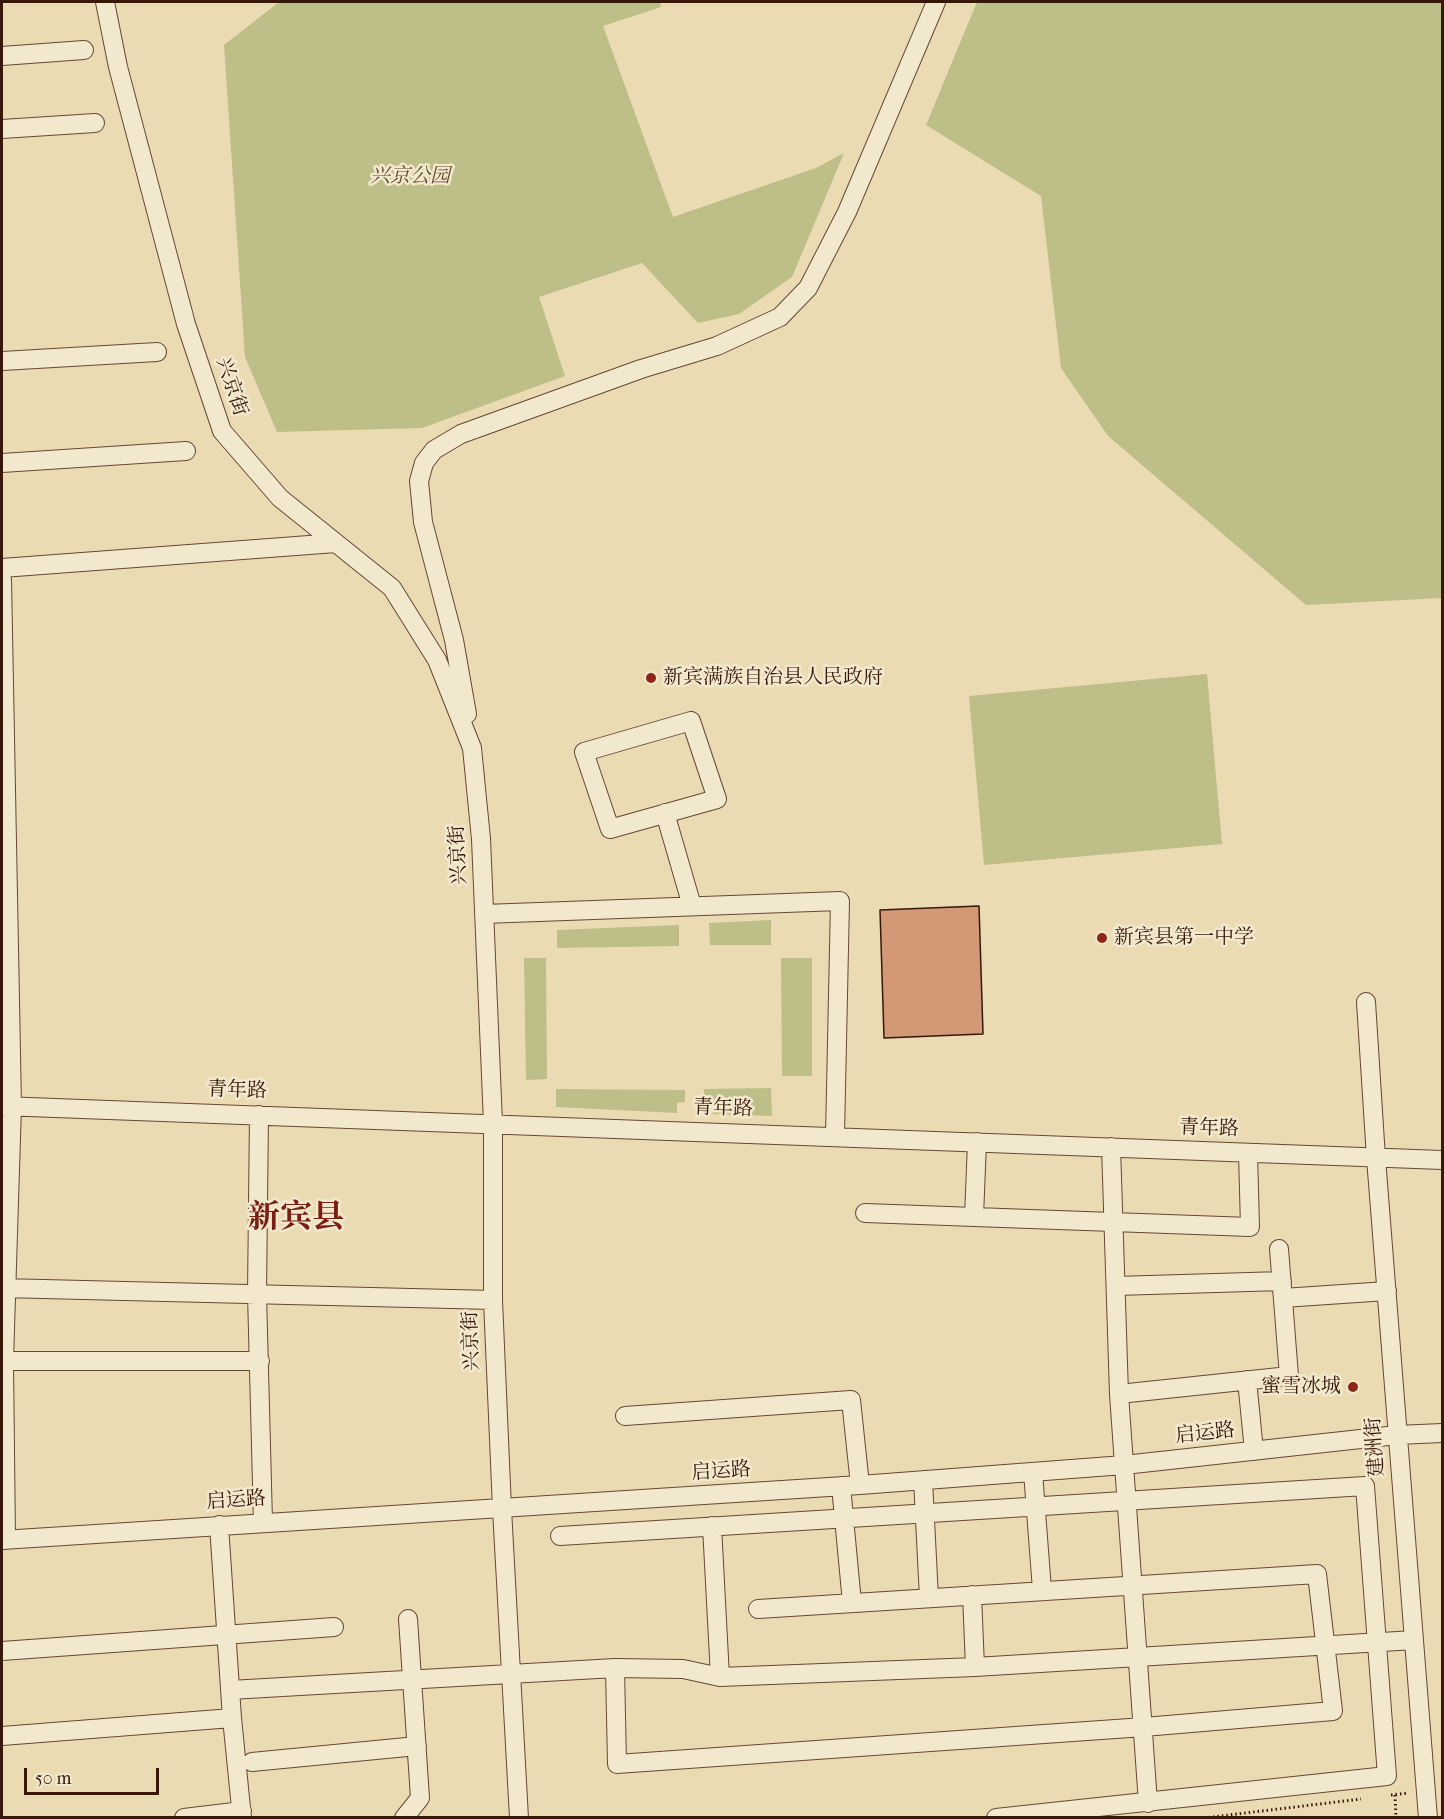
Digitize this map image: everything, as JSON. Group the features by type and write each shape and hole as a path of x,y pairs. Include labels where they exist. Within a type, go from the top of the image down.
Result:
{"street":[{"name":"兴京街","path":"105,2 118,67 186,324 222,431 280,498 392,588 437,660 472,748 481,839 493,1123 493,1300 519,1818"},
{"path":"472,748 454,640 423,522 419,481 424,463 434,450 461,435 641,369 717,346 780,317 808,288 847,212 936,2"},
{"path":"2,56 84,50"},
{"path":"2,129 95,123"},
{"path":"2,361 157,352"},
{"path":"2,463 186,451"},
{"path":"2,567 336,543"},
{"path":"2,579 7,1106 3,1361 4,1540"},
{"path":"692,721 717,799 665,813 610,829 584,752 692,721"},
{"path":"665,813 692,906"},
{"path":"484,914 840,901 835,1136"},
{"name":"建洲街","path":"1366,1002 1397,1435 1428,1818"},
{"name":"青年路","path":"7,1106 1443,1160"},
{"path":"259,1115 257,1294 263,1522"},
{"path":"974,1217 977,1142"},
{"path":"1111,1147 1119,1394 1148,1803"},
{"path":"865,1213 1250,1227 1248,1153"},
{"path":"1119,1394 1289,1376 1280,1249"},
{"path":"1116,1286 1387,1291"},
{"path":"4,1288 493,1300"},
{"path":"3,1361 260,1361"},
{"path":"1247,1380 1254,1451"},
{"path":"625,1416 851,1400 860,1485"},
{"name":"启运路","path":"4,1540 860,1485 1124,1465 1397,1435 1443,1433"},
{"path":"1033,1472 1042,1590"},
{"path":"922,1480 929,1598"},
{"path":"841,1486 852,1603"},
{"path":"560,1536 1365,1486 1387,1776 996,1818"},
{"path":"184,1818 242,1814 232,1718 219,1525"},
{"path":"712,1526 720,1677"},
{"path":"615,1668 617,1764 1144,1727 1333,1711 1317,1574 758,1609"},
{"path":"972,1595 975,1667"},
{"path":"404,1818 420,1798 408,1619"},
{"path":"2,1651 334,1627"},
{"path":"230,1690 615,1668 683,1669 720,1677 975,1667 1138,1659 1414,1640"},
{"path":"2,1736 232,1718"},
{"path":"252,1762 417,1746"}],"path":[{"path":"1384,1796 1395,1795 1396,1818"},
{"path":"1204,1818 1361,1799"}],"green space":[{"name":"兴京公园","path":"279,2 660,2 661,7 603,26 673,217 816,168 844,153 792,277 739,314 698,323 642,263 539,297 565,376 422,428 277,432 245,357 224,45"},
{"path":"977,2 1442,2 1442,598 1306,605 1108,436 1061,368 1041,196 926,125"},
{"path":"1207,674 1222,844 984,865 969,696"},
{"path":"771,920 771,945 710,945 709,923"},
{"path":"679,925 679,946 557,948 557,930"},
{"path":"524,958 546,958 547,1079 526,1080"},
{"path":"781,958 812,958 812,1076 782,1076"},
{"path":"771,1088 772,1116 713,1114 712,1103 704,1102 704,1089"},
{"path":"556,1089 685,1090 685,1102 677,1103 677,1113 556,1107"}],"building":[{"path":"979,906 983,1034 884,1038 880,910"}],"place":[{"name":"新宾满族自治县人民政府","path":"651,678"},
{"name":"新宾县第一中学","path":"1102,938"},
{"name":"蜜雪冰城","path":"1353,1387"}],"district":[{"name":"新宾县","path":"296,1219"}]}
